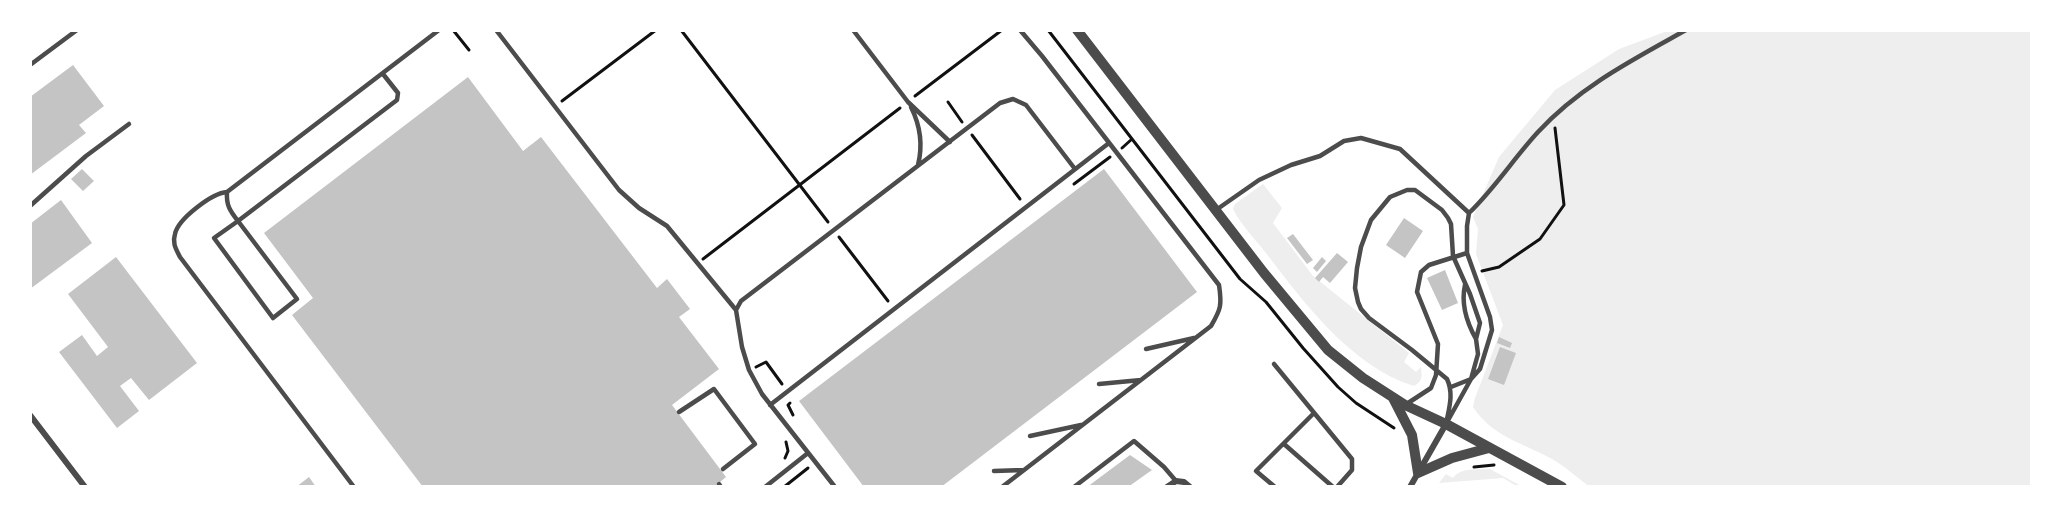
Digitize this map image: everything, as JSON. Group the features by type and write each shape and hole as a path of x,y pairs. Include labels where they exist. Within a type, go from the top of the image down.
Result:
{"street":[{"path":"1077,30 1299,316 1328,350 1363,378 1392,397 1562,487"},
{"path":"1392,397 1412,435 1418,473"},
{"path":"30,414 85,487"},
{"path":"1410,487 1446,424"},
{"path":"1418,473 1452,458 1489,448"},
{"path":"1167,487 1176,481 1184,482 1190,487"}],"lane":[{"path":"30,65 77,30"},
{"path":"354,487 180,257 174,244 175,232 184,219 212,197 227,192 440,30"},
{"path":"496,30 619,190 639,208 668,226 736,310 741,347 749,370 770,405 835,487"},
{"path":"853,30 908,102 950,142"},
{"path":"1002,487 1211,326 1221,309 1219,285 1020,30"},
{"path":"1446,424 1471,379 1480,369 1492,330 1490,317 1467,253 1469,213 1481,202 1538,131 1566,105 1610,72 1686,30"},
{"path":"227,192 226,202 238,221 297,299 273,318 214,238 238,221 397,100 398,93 383,74"},
{"path":"736,310 741,301 1000,103 1013,99 1026,105 1075,169"},
{"path":"908,102 918,122 920,156 917,166"},
{"path":"30,206 86,156 129,124"},
{"path":"1216,210 1259,180 1291,165 1320,156 1344,141 1361,138 1400,150 1469,213"},
{"path":"770,405 1109,143"},
{"path":"1446,424 1452,396 1447,379 1361,309 1355,288 1361,247 1371,220 1390,197 1407,190 1415,190 1442,210 1448,218 1453,256 1480,323 1476,339"},
{"path":"1406,405 1431,388 1435,381 1438,344 1417,292 1421,272 1429,265 1467,253"},
{"path":"1465,284 1463,302 1476,339 1478,354 1471,379"},
{"path":"1146,349 1197,337"},
{"path":"1274,364 1352,459 1352,470 1335,487 1284,444"},
{"path":"1451,387 1471,379"},
{"path":"1099,384 1141,380"},
{"path":"679,412 714,389 755,444 723,469"},
{"path":"1275,487 1256,471 1314,413"},
{"path":"1030,436 1083,424"},
{"path":"1074,487 1134,441 1164,466 1176,481"},
{"path":"765,487 808,453"},
{"path":"994,471 1024,470"}],"path":[{"path":"453,30 469,50"},
{"path":"555,106 656,30"},
{"path":"681,30 894,309"},
{"path":"698,263 1002,30"},
{"path":"1048,30 1240,279 1266,302 1296,338"},
{"path":"948,102 1026,207"},
{"path":"1475,273 1499,267 1540,239 1563,205 1554,117"},
{"path":"783,438 788,451 784,461"},
{"path":"784,487 815,462"}],"shaded area":[{"path":"1670,30 2032,30 2032,487 1590,487 1557,462 1511,439 1481,418 1473,407 1475,398 1503,325 1476,254 1478,229 1473,217 1499,157 1555,90 1619,49"},
{"path":"1263,184 1282,208 1273,223 1313,276 1409,353 1404,362 1416,372 1421,367 1421,378 1417,384 1414,386 1391,377 1350,349 1313,312 1244,226 1233,209 1235,204"},
{"path":"1490,469 1523,487 1518,487 1503,478 1439,483 1446,474 1453,478 1460,472"}],"building":[{"path":"73,65 104,106 79,125 86,133 30,175 30,97"},
{"path":"468,77 523,151 541,137 657,288 667,279 690,309 679,317 719,369 672,405 726,477 714,487 423,487 292,315 313,298 264,233"},
{"path":"82,169 94,181 83,191 71,179"},
{"path":"1104,169 1197,292 941,487 864,487 799,401"},
{"path":"61,200 92,243 30,289 30,224"},
{"path":"1404,218 1423,231 1405,258 1386,245"},
{"path":"1293,234 1313,260 1307,264 1287,238"},
{"path":"1337,253 1348,262 1330,283 1323,277 1319,282 1315,278"},
{"path":"116,257 197,363 149,400 131,378 120,386 139,411 117,428 59,352 82,335 97,356 108,347 68,294"},
{"path":"1322,257 1326,261 1317,272 1313,268"},
{"path":"1445,270 1458,303 1442,310 1427,278"},
{"path":"1499,337 1512,343 1510,348 1497,343"},
{"path":"1500,347 1516,353 1504,385 1488,379"},
{"path":"1130,455 1152,470 1128,487 1087,487"},
{"path":"309,477 316,487 296,487"}]}
